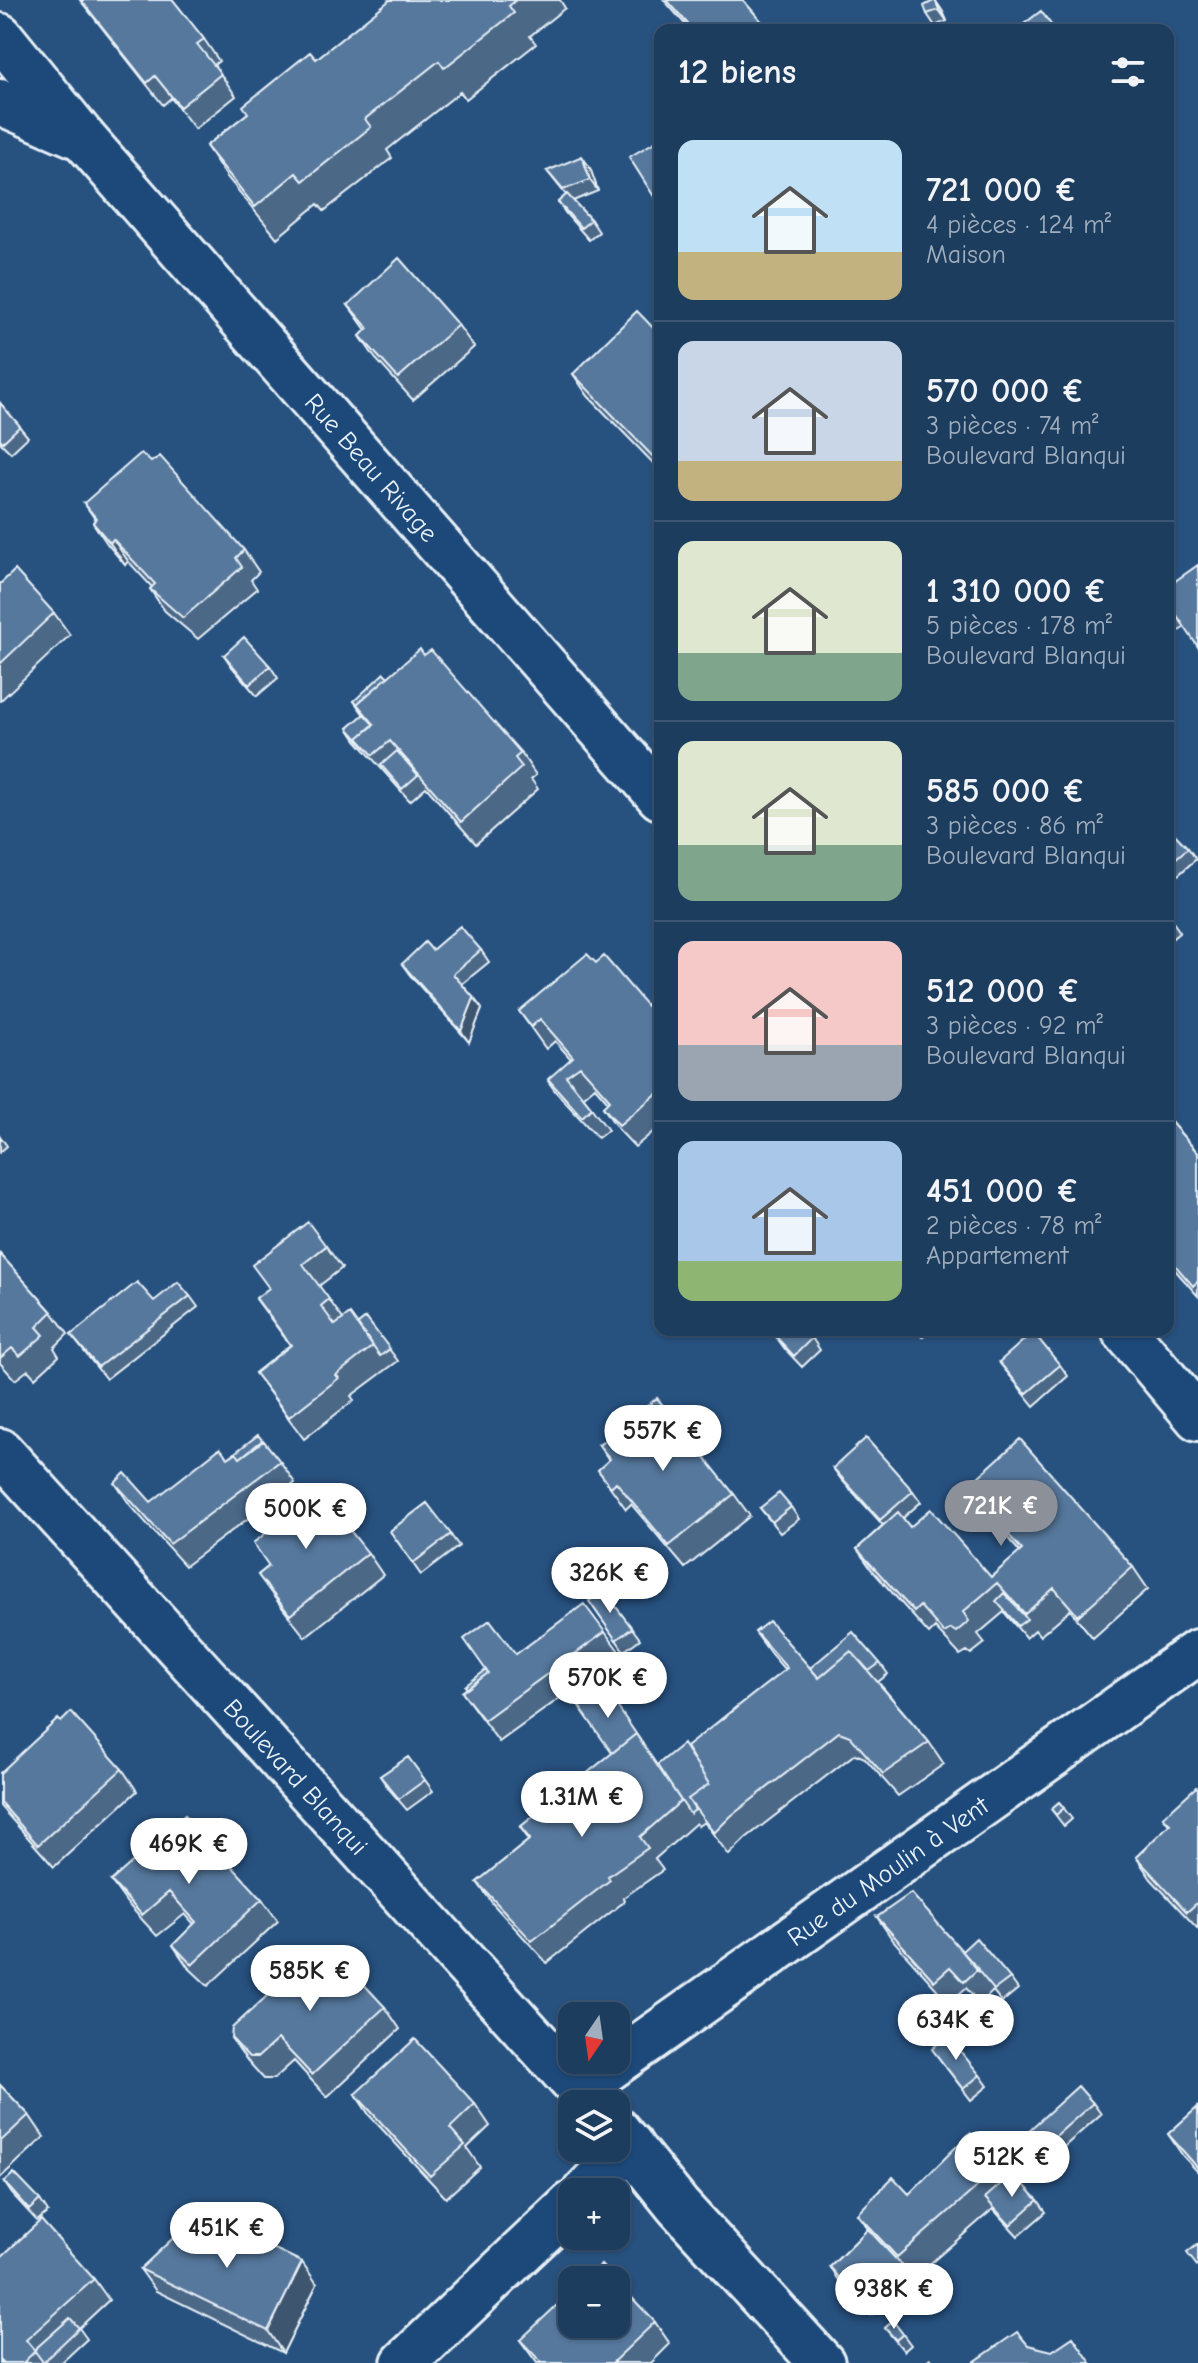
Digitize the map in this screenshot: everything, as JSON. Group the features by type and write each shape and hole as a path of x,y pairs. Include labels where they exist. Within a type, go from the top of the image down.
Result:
{"street":[{"path":"0,11 0,24"},
{"name":"Rue Beau Rivage","path":"0,36 83,138 654,790"},
{"name":"Rue Beau Rivage","path":"0,102 83,138"},
{"path":"1129,1336 1198,1418"},
{"name":"Boulevard Blanqui","path":"0,1451 580,2090"},
{"name":"Rue du Moulin à Vent","path":"596,2090 1198,1652"},
{"path":"630,2146 678,2206 822,2363"},
{"path":"404,2363 558,2217"}],"building":[{"path":"81,0 173,0 204,39 197,44 221,74 180,107 155,76 147,83"},
{"path":"390,0 516,0 509,6 514,13 444,68 439,61 365,119 371,127 303,181 296,173 255,207 206,146 248,113 243,106 310,52 316,59"},
{"path":"667,0 743,0 764,24 688,24"},
{"path":"935,0 939,10 927,14 924,6"},
{"path":"1041,11 1051,24 1024,24"},
{"path":"654,142 654,197 629,157"},
{"path":"582,156 590,180 563,190 547,171"},
{"path":"567,194 591,220 581,228 558,202"},
{"path":"399,258 458,325 398,378 360,336 368,328 348,305"},
{"path":"637,311 654,329 654,458 573,374"},
{"path":"0,403 20,426 3,442 0,439"},
{"path":"141,453 151,462 160,456 244,550 236,558 242,567 183,618 150,589 155,584 113,539 110,543 93,523 96,518 84,503"},
{"path":"1198,565 1198,647 1174,611 1174,582"},
{"path":"15,570 54,613 0,664 0,584"},
{"path":"244,637 270,666 249,685 224,655"},
{"path":"420,649 424,655 431,650 521,753 515,758 522,767 461,822 390,741 373,755 358,738 374,724 357,704"},
{"path":"384,673 388,677 357,704 360,708 354,701"},
{"path":"364,714 374,725 358,738 366,748 348,728"},
{"path":"397,751 418,775 402,789 381,765"},
{"path":"1174,833 1188,848 1174,860"},
{"path":"460,926 481,950 453,974 474,998 461,1031 402,964 425,942 432,950"},
{"path":"587,954 596,963 604,956 654,1014 654,1096 619,1125 603,1107 610,1100 580,1066 566,1076 592,1108 582,1117 548,1079 573,1057 540,1019 531,1027 519,1011"},
{"path":"1174,1126 1198,1153 1198,1281 1193,1286 1174,1264"},
{"path":"308,1222 326,1246 303,1264 329,1299 321,1306 335,1325 350,1314 373,1346 336,1375 339,1378 289,1417 255,1373 291,1345 256,1298 269,1288 252,1265"},
{"path":"0,1254 52,1312 37,1327 44,1335 20,1356 12,1348 0,1358"},
{"path":"137,1282 154,1301 178,1282 190,1296 98,1367 71,1335"},
{"path":"366,1318 390,1349 380,1356 357,1325"},
{"path":"810,1336 812,1338 794,1356 777,1338"},
{"path":"1028,1336 1036,1336 1060,1365 1026,1394 999,1362"},
{"path":"657,1398 734,1494 669,1546 616,1482 611,1487 598,1470 610,1459 599,1445"},
{"path":"258,1435 263,1441 240,1458 236,1453 228,1458"},
{"path":"866,1438 913,1491 880,1520 833,1468"},
{"path":"1020,1439 1133,1567 1078,1616 1054,1588 1025,1614 997,1583 963,1612 969,1621 956,1632 951,1629 944,1633 920,1606 914,1612 857,1549 898,1512 910,1527 931,1509 991,1577 1022,1550 967,1487"},
{"path":"263,1440 280,1461 170,1544 115,1483 125,1473 151,1502 220,1448 228,1458 236,1453 240,1458"},
{"path":"318,1490 368,1553 290,1615 258,1575 269,1566 253,1543 279,1523 273,1515 301,1493 306,1499"},
{"path":"779,1493 791,1507 772,1522 760,1508"},
{"path":"427,1503 451,1534 413,1563 390,1531"},
{"path":"604,1591 632,1628 616,1640 589,1601"},
{"path":"1004,1593 1027,1619 1018,1626 996,1601"},
{"path":"584,1604 605,1632 484,1720 462,1692 488,1673 464,1639 490,1620 516,1654"},
{"path":"769,1621 819,1678 851,1651 929,1742 883,1774 850,1736 839,1732 731,1816 714,1833 688,1799 709,1784 686,1747 787,1668 755,1632"},
{"path":"853,1632 880,1663 869,1671 851,1651 819,1678 810,1668"},
{"path":"486,1670 488,1673 467,1689 465,1686"},
{"path":"604,1687 643,1744 643,1745 636,1734 612,1753 579,1706"},
{"path":"71,1712 122,1769 38,1845 0,1802 0,1773 58,1719 61,1722"},
{"path":"636,1734 681,1801 640,1837 648,1848 608,1876 610,1880 532,1941 477,1882 530,1839 520,1827"},
{"path":"683,1744 709,1784 688,1799 695,1810 690,1814 657,1765"},
{"path":"408,1757 425,1780 399,1799 380,1776"},
{"path":"1196,1787 1198,1902 1187,1912 1136,1857 1170,1824 1163,1817"},
{"path":"1059,1802 1064,1808 1056,1815 1051,1809"},
{"path":"185,1815 262,1899 192,1965 173,1945 196,1922 169,1892 142,1915 111,1881"},
{"path":"911,1893 978,1969 964,1982 950,1967 934,1981 877,1917"},
{"path":"976,1938 1010,1978 994,1990 962,1951"},
{"path":"317,1950 325,1961 334,1952 385,2007 312,2075 278,2039 258,2057 249,2057 231,2038 232,2028"},
{"path":"947,2035 980,2075 963,2089 932,2049"},
{"path":"415,2039 475,2104 450,2128 465,2145 430,2176 355,2094"},
{"path":"0,2085 29,2115 0,2142"},
{"path":"1078,2086 1093,2103 1041,2149 1027,2132"},
{"path":"1198,2107 1198,2168 1168,2134"},
{"path":"970,2133 1001,2166 897,2257 857,2214 893,2177 909,2194"},
{"path":"14,2173 40,2200 29,2210 4,2182"},
{"path":"1013,2173 1038,2200 1010,2225 985,2198"},
{"path":"200,2213 302,2262 268,2331 140,2269"},
{"path":"41,2220 94,2279 26,2340 35,2351 23,2363 3,2363 0,2360 0,2258"},
{"path":"868,2229 904,2268 863,2304 830,2267"},
{"path":"1198,2244 1198,2267 1187,2253"},
{"path":"630,2296 655,2322 612,2363 542,2363 520,2340 558,2304 558,2338 630,2338"},
{"path":"70,2318 79,2328 43,2362 34,2350"},
{"path":"893,2321 903,2334 896,2340 885,2328"},
{"path":"1017,2332 1028,2345 1052,2351 1073,2337 1091,2363 974,2362"}]}
